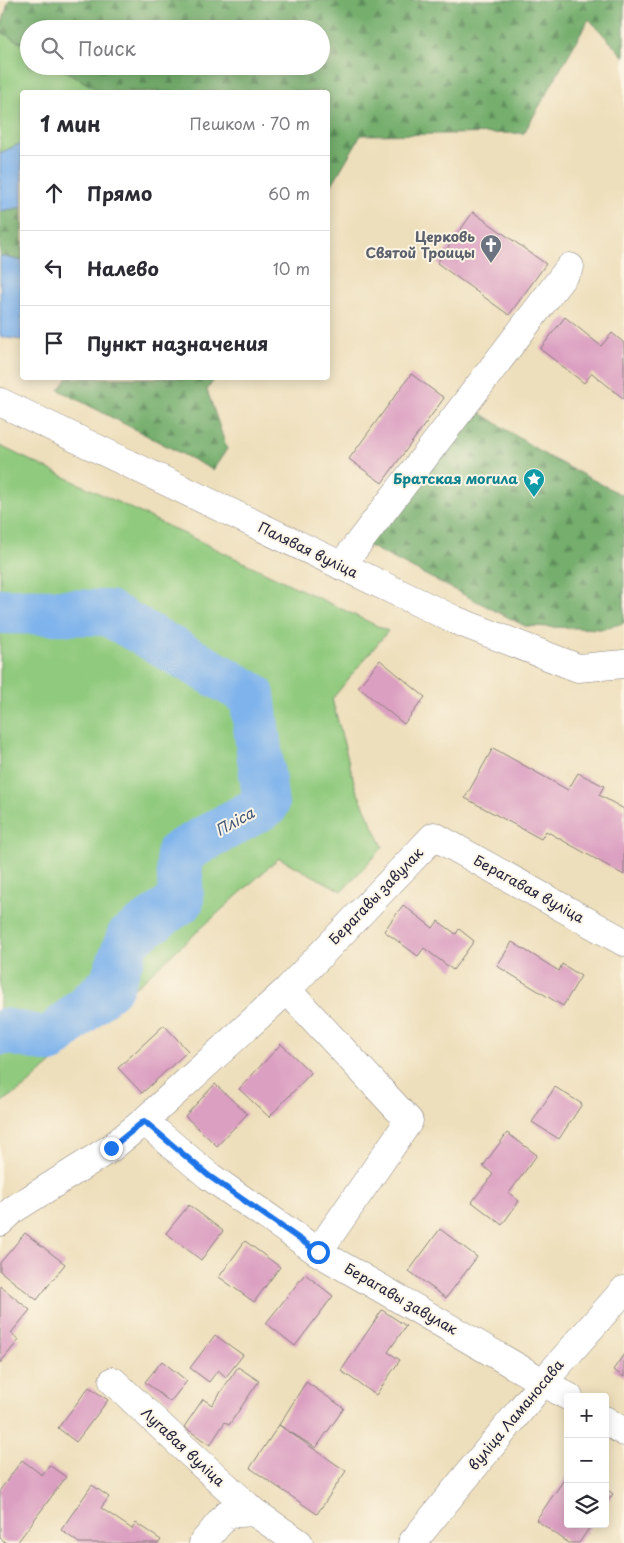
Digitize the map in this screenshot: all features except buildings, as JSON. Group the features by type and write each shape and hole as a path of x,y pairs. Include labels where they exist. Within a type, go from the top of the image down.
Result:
{"street":[{"path":"341,566 570,267"},
{"name":"Палявая вуліца","path":"0,402 455,620 578,668 624,664"},
{"name":"Берагавая вуліца","path":"434,836 624,942"},
{"name":"Берагавы завулак","path":"0,1222 14,1209 111,1148 144,1121 287,990 434,836"},
{"path":"287,990 409,1121 318,1252"},
{"name":"Берагавы завулак","path":"144,1121 209,1176 318,1252 564,1394"},
{"name":"вуліца Ламаносава","path":"412,1543 544,1381 624,1290"},
{"name":"Лугавая вуліца","path":"113,1380 254,1512 300,1543"},
{"path":"609,1423 624,1432"},
{"path":"203,1543 227,1514 254,1512"}],"green space":[{"path":"9,0 624,0 624,57 589,19 524,133 361,135 330,188 330,90 98,90 73,75 330,75 330,20 20,20 20,43 0,31"},
{"path":"0,31 20,43 20,75 73,75 98,90 20,90 20,144 0,153"},
{"path":"20,207 20,261 0,256 0,211"},
{"path":"66,380 214,380 207,390 227,449 213,470 59,390"},
{"path":"473,408 547,456 624,496 624,623 602,629 525,626 363,543"},
{"path":"0,446 388,631 332,699 356,789 383,847 342,891 279,858 25,1087 0,1103"}],"water":[{"path":"20,144 20,207 0,211 0,153"},
{"path":"0,256 20,261 20,340 0,337"}],"waterway":[{"name":"Пліса","path":"0,611 108,613 252,695 266,805 179,853 181,901 129,937 111,985 49,1040 5,1031 0,1033"}],"place":[{"name":"Церковь Святой Троицы","path":"491,264"},
{"name":"Братская могила","path":"534,498"}],"route":[{"path":"111,1148 144,1121 209,1176 318,1252"}]}
